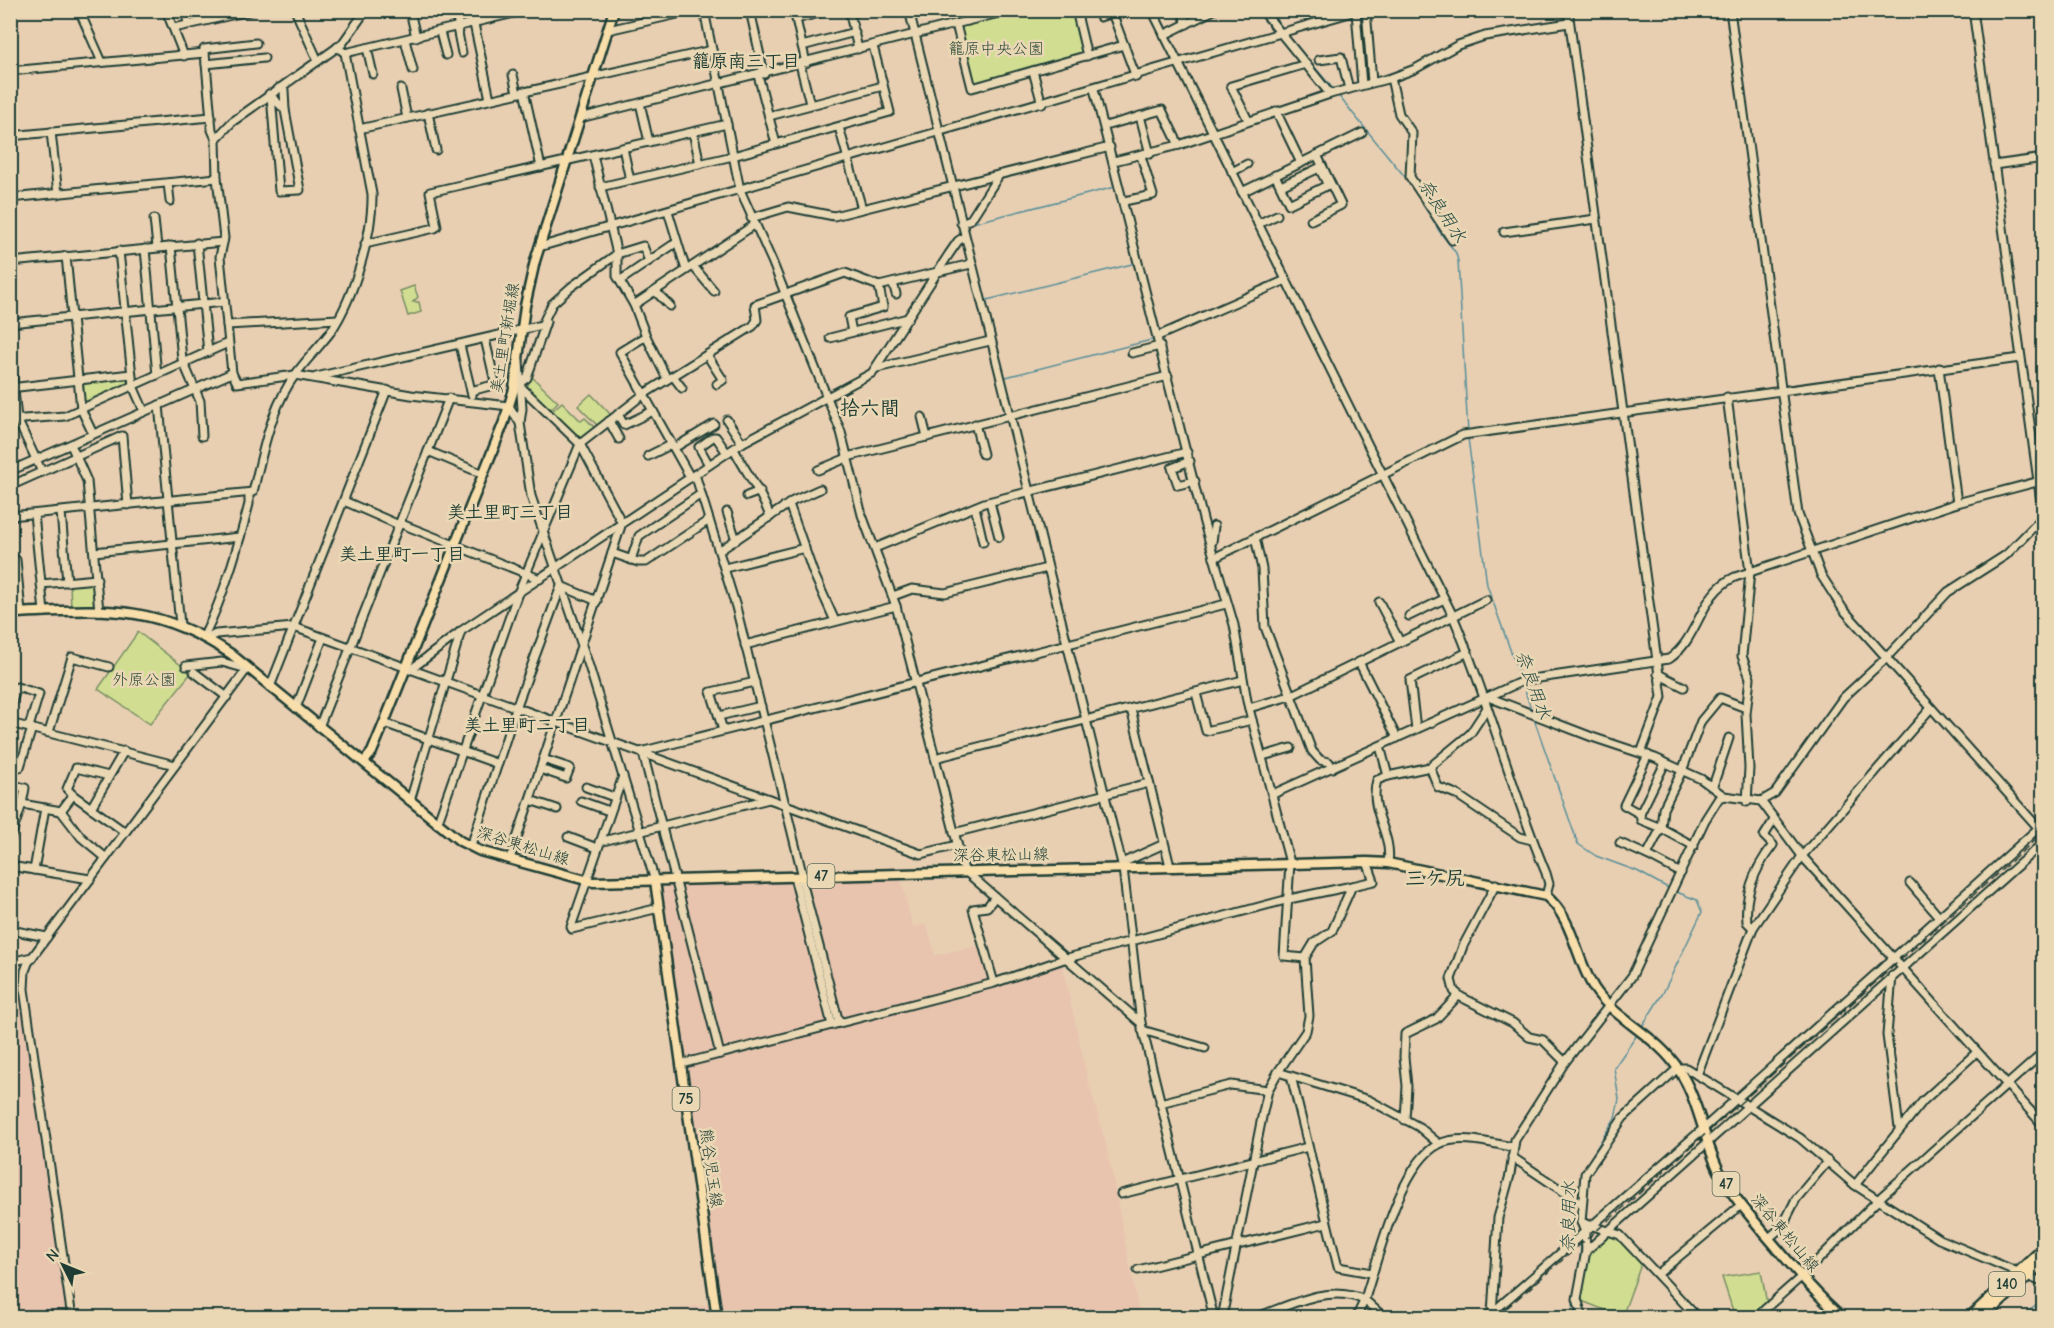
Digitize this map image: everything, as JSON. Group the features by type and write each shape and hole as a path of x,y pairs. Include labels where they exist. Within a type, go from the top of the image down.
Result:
{"highway":[{"name":"140","path":"1982,1317 2043,1249"},
{"name":"140","path":"1970,1317 2043,1260"}],"main road":[{"name":"美土里町新堀線","path":"364,762 372,752 408,669 509,406 519,357 529,284 614,10"},
{"name":"深谷東松山線","path":"10,613 99,610 141,614 180,625 205,637 248,669 437,824 471,846 586,880 799,877 1122,865 1367,862 1388,863 1546,896 1562,910 1586,974 1610,1008 1663,1049 1678,1068 1692,1095 1720,1173 1741,1205 1801,1277 1843,1317"},
{"name":"熊谷児玉線","path":"655,880 717,1317"}],"street":[{"path":"79,10 102,62"},
{"path":"166,10 184,56"},
{"path":"185,10 188,22"},
{"path":"174,28 188,22 254,10"},
{"path":"295,10 318,61"},
{"path":"216,139 232,122 338,48 366,10"},
{"path":"455,10 462,53"},
{"path":"345,53 528,10"},
{"path":"608,30 695,10"},
{"path":"704,10 740,190 841,432 861,512 896,606 964,870 1142,1027 1205,1048"},
{"path":"750,10 776,144"},
{"path":"810,105 796,19 831,10"},
{"path":"849,10 858,49"},
{"path":"909,10 1122,865 1142,1027 1214,1317"},
{"path":"966,10 968,21"},
{"path":"580,118 803,64 1011,10"},
{"path":"1076,10 1087,56"},
{"path":"1152,10 1453,616 1486,698 1487,708 1549,884 1546,896"},
{"path":"1180,10 1187,24"},
{"path":"1164,35 1214,10"},
{"path":"1262,10 1330,94"},
{"path":"1304,10 1309,13 1318,10"},
{"path":"1366,10 1372,82"},
{"path":"1568,10 1662,697 1645,754 1624,805 1640,814"},
{"path":"1490,1316 2042,828 1843,609 1810,552 1798,514 1730,10"},
{"path":"1486,698 1645,754 1713,786 1724,796 1747,801 1761,801 1775,793 1843,699 1948,592 2007,555 2043,517 2040,481 2020,358 1972,10"},
{"path":"410,11 416,37"},
{"path":"539,248 1358,11 1362,85"},
{"path":"1100,17 1112,12 1136,77"},
{"path":"1114,161 1150,154 1276,111 1349,88 1391,78 1415,69 1458,45 1485,36 1569,23"},
{"path":"474,24 490,99"},
{"path":"956,24 972,88 1124,45"},
{"path":"440,32 446,56"},
{"path":"802,46 855,32"},
{"path":"405,40 413,70"},
{"path":"256,43 204,49 211,117 216,139 223,242 220,257 228,343 231,373 237,383 295,375 323,377 521,331 542,325 546,321"},
{"path":"600,187 733,156 890,112 873,46"},
{"path":"10,516 253,492 272,421 295,375 319,348 347,300 371,217 372,194 345,53 338,48"},
{"path":"366,48 373,74"},
{"path":"359,129 712,50"},
{"path":"10,71 205,53"},
{"path":"1318,60 1341,57 1349,88"},
{"path":"206,64 264,58"},
{"path":"1248,120 1231,86 1306,64"},
{"path":"1334,68 1343,65"},
{"path":"1032,71 1042,104"},
{"path":"513,75 541,167"},
{"path":"1391,78 1399,114 1412,133 1410,177 1452,240"},
{"path":"769,116 883,86"},
{"path":"270,95 279,191 300,190 285,110 284,90 279,88"},
{"path":"401,88 407,118"},
{"path":"1094,89 1240,656 1249,708 1290,863 1284,956 1305,958"},
{"path":"270,95 285,110"},
{"path":"640,103 649,142"},
{"path":"1105,126 1162,110 1179,145"},
{"path":"1276,111 1301,163"},
{"path":"428,113 436,150"},
{"path":"1140,116 1150,154"},
{"path":"10,136 211,117"},
{"path":"365,244 435,228 437,226 430,192 727,124"},
{"path":"839,127 862,209"},
{"path":"51,132 58,194"},
{"path":"693,132 700,164"},
{"path":"1242,192 1362,133"},
{"path":"751,218 788,207 834,216 1110,147"},
{"path":"623,148 630,180"},
{"path":"593,155 617,254 616,272 634,306 646,336 670,377 682,388"},
{"path":"1311,220 1341,205 1317,155"},
{"path":"1124,201 1153,195 1141,156"},
{"path":"1994,165 2043,158"},
{"path":"1232,172 1247,164"},
{"path":"1275,175 1290,204 1328,185 1319,168 1281,186"},
{"path":"961,223 971,219 999,175"},
{"path":"10,198 217,178"},
{"path":"168,183 170,201"},
{"path":"668,211 677,242 689,268 714,291"},
{"path":"1258,224 1277,215"},
{"path":"154,219 157,248"},
{"path":"1504,232 1596,219"},
{"path":"634,306 754,225"},
{"path":"408,669 742,443 872,373 958,241 964,237"},
{"path":"10,262 223,242"},
{"path":"621,280 677,242"},
{"path":"197,243 208,352"},
{"path":"171,246 183,363 200,401 202,436"},
{"path":"521,385 527,378 546,321 559,296 617,254 643,246 649,261"},
{"path":"145,249 157,375"},
{"path":"119,251 131,374 133,386 144,411"},
{"path":"66,256 81,409 93,434"},
{"path":"437,824 518,593 580,444 644,394 753,326 757,320 755,305 845,273 879,286 971,264"},
{"path":"1158,336 1286,280"},
{"path":"893,283 896,294"},
{"path":"852,332 849,317 883,307 879,286"},
{"path":"656,292 670,306"},
{"path":"10,323 224,302"},
{"path":"830,338 908,318"},
{"path":"227,325 338,319"},
{"path":"646,336 620,352 692,475 701,494 725,568 765,720 799,877 836,1024"},
{"path":"471,391 494,385 495,382 485,339"},
{"path":"877,368 990,340"},
{"path":"14,420 59,417 228,343"},
{"path":"459,345 473,400"},
{"path":"1131,353 1160,346"},
{"path":"10,351 14,420 42,472"},
{"path":"707,355 723,380 717,384"},
{"path":"519,357 520,423 531,496 582,646 655,880"},
{"path":"1214,558 1463,435 2020,358"},
{"path":"1939,368 1957,503"},
{"path":"10,471 231,373"},
{"path":"12,388 131,374"},
{"path":"818,470 975,424 1168,376"},
{"path":"323,377 387,390 509,406 520,423"},
{"path":"510,859 622,523 580,444 521,385"},
{"path":"270,687 387,390"},
{"path":"1727,397 1750,572 1742,656 1750,678 1746,708 1749,768 1747,801"},
{"path":"319,727 449,398"},
{"path":"159,405 180,625"},
{"path":"618,414 624,425 653,411"},
{"path":"922,417 927,437"},
{"path":"727,420 742,443"},
{"path":"609,421 619,439"},
{"path":"648,456 673,446 714,424"},
{"path":"975,424 983,454"},
{"path":"10,486 122,436 128,505"},
{"path":"709,465 699,447 700,444 716,437 727,453"},
{"path":"71,445 87,481 99,610"},
{"path":"734,449 746,474 760,491 770,517"},
{"path":"428,451 483,474"},
{"path":"874,548 990,502 1187,452"},
{"path":"1190,461 1172,468 1175,483 1178,485 1195,481"},
{"path":"1273,794 1521,682 1669,659 1686,644 1709,597 1719,586 1750,572 1957,503 2040,481"},
{"path":"719,551 789,504 820,489"},
{"path":"747,496 760,491"},
{"path":"205,637 220,602 240,537 249,504 249,493"},
{"path":"631,560 639,536 701,494"},
{"path":"344,501 540,579"},
{"path":"990,502 999,537"},
{"path":"789,504 835,621"},
{"path":"975,507 983,542"},
{"path":"61,512 66,582"},
{"path":"727,512 736,540"},
{"path":"34,514 44,612"},
{"path":"612,553 631,560 646,562 709,520"},
{"path":"1211,547 1214,526"},
{"path":"94,552 240,537"},
{"path":"1255,537 1262,569 1263,621 1312,751 1320,760 1329,762 1332,768"},
{"path":"725,568 805,548"},
{"path":"10,561 16,560 21,612"},
{"path":"893,596 912,589 945,594 1047,568"},
{"path":"41,584 97,579"},
{"path":"561,586 597,601"},
{"path":"471,846 516,708 561,586"},
{"path":"1409,616 1444,599"},
{"path":"1249,708 1290,696 1486,600"},
{"path":"1379,602 1400,642"},
{"path":"642,753 723,730 1226,604"},
{"path":"745,645 896,606"},
{"path":"205,637 294,627 921,854 957,845"},
{"path":"410,801 460,632"},
{"path":"296,708 323,638"},
{"path":"1416,729 1410,680 1468,652"},
{"path":"1240,656 1251,654"},
{"path":"49,732 72,657 108,667"},
{"path":"72,1317 24,989 25,971 32,957 248,669 222,662 186,666"},
{"path":"1359,662 1397,738"},
{"path":"195,672 227,697"},
{"path":"1658,674 1683,687"},
{"path":"935,758 1243,680"},
{"path":"723,730 711,692 755,682"},
{"path":"10,708 17,687 39,694 20,767 10,764"},
{"path":"1196,693 1206,731 1252,720"},
{"path":"1647,855 1661,828 1663,809 1682,771 1701,721 1720,698 1746,708"},
{"path":"718,716 761,706"},
{"path":"1388,863 1389,842 1377,814 1374,795 1377,780 1430,767 1470,734 1487,708"},
{"path":"1697,1075 1753,928 1802,856 1931,708"},
{"path":"1131,709 1170,866"},
{"path":"10,723 175,765"},
{"path":"384,723 498,764"},
{"path":"1713,786 1729,738"},
{"path":"1380,746 1388,776"},
{"path":"1263,756 1291,748"},
{"path":"92,808 124,751"},
{"path":"642,753 677,880 720,1054"},
{"path":"540,769 566,778 570,768 543,759"},
{"path":"1665,763 1640,814 1641,820 1694,846"},
{"path":"1430,767 1438,787 1456,794 1520,837 1532,840"},
{"path":"109,776 76,768 67,789 125,832"},
{"path":"623,775 586,880 572,929 659,908"},
{"path":"954,833 1149,783"},
{"path":"10,784 25,788 22,804 14,815 10,839"},
{"path":"586,787 614,797"},
{"path":"61,811 73,795"},
{"path":"1490,1316 1498,1218 1512,1157 1512,1147 1565,1062 1610,1008 1632,976 1705,820 1719,798 1724,796"},
{"path":"568,837 598,845 640,831 769,799"},
{"path":"530,800 557,809"},
{"path":"581,801 609,811"},
{"path":"1761,801 1802,856 2043,1126"},
{"path":"22,804 61,811 81,837 106,858"},
{"path":"34,870 45,808"},
{"path":"1753,928 1747,922 1745,906 1759,863 1773,845 1764,836 1774,820"},
{"path":"1586,1251 2043,842"},
{"path":"1620,843 1681,873"},
{"path":"1122,865 1164,844"},
{"path":"681,1064 994,983 1064,959 1131,943 1288,899 1374,881 1367,862"},
{"path":"10,878 12,866 90,879"},
{"path":"1910,883 1939,917"},
{"path":"1496,884 1463,945 1454,968 1452,979 1454,991 1513,1023 1528,1037 1544,1040 1565,1062"},
{"path":"1222,1317 1268,1090 1306,1030 1309,1016 1305,958 1314,943 1332,931 1352,886"},
{"path":"994,983 973,909 987,907 995,897"},
{"path":"10,930 47,937"},
{"path":"10,962 32,957"},
{"path":"1892,976 1887,1035 1899,1128"},
{"path":"1405,1120 1407,1086 1404,1057 1405,1034 1436,1020 1459,995"},
{"path":"1855,1185 1923,1101 1977,1052"},
{"path":"1755,1317 1801,1277 1878,1200 2043,1052"},
{"path":"1583,1317 1576,1299 1586,1251 1585,1232 1581,1222 1585,1174 1623,1118 1678,1068 1686,1068 1800,1138 1855,1185 1951,1246 2043,1283"},
{"path":"1278,1072 1369,1100 1426,1132 1439,1144"},
{"path":"1290,1076 1338,1267 1372,1273"},
{"path":"1160,1103 1231,1085 1268,1090"},
{"path":"1356,1317 1402,1191 1420,1161 1439,1144 1475,1140 1512,1147"},
{"path":"1121,1194 1308,1147"},
{"path":"1512,1157 1582,1204"},
{"path":"1769,1238 1782,1227 1796,1199 1828,1161"},
{"path":"1659,1273 1741,1205"},
{"path":"1581,1222 1620,1235 1659,1273 1698,1317"},
{"path":"1138,1270 1326,1223"},
{"path":"1254,1317 1331,1293 1363,1300 1373,1310 1386,1317"}],"shaded area":[{"path":"900,876 913,927 927,924 935,955 979,946 991,987 1062,964 1088,1080 1107,1148 1140,1317 608,1318 718,1303 659,884"},
{"path":"20,982 68,1317 11,1317 10,987 13,983"}],"green space":[{"name":"籠原中央公園","path":"1025,11 1073,11 1082,55 973,84 961,26"},
{"path":"414,286 418,297 413,302 419,302 421,312 408,316 400,291"},
{"path":"530,375 558,402 548,412 527,391"},
{"path":"130,377 130,385 83,405 80,383"},
{"path":"591,394 612,416 599,427 578,406"},
{"path":"562,402 581,421 585,418 595,428 581,441 550,413"},
{"path":"95,582 96,609 71,608 70,584"},
{"name":"外原公園","path":"138,632 191,673 150,724 98,689"},
{"path":"1608,1231 1620,1237 1643,1259 1622,1317 1577,1299 1586,1251"},
{"path":"1761,1271 1767,1304 1751,1317 1735,1317 1722,1277"}],"waterway":[{"name":"奈良用水","path":"1269,10 1284,30"},
{"name":"奈良用水","path":"1287,34 1334,90"},
{"name":"奈良用水","path":"1337,94 1410,183"},
{"path":"973,223 1115,187"},
{"name":"奈良用水","path":"1423,202 1439,231 1456,253 1458,261 1468,433"},
{"path":"983,301 1136,263"},
{"path":"1002,378 1155,339"},
{"name":"奈良用水","path":"1468,438 1487,585 1520,677"},
{"name":"奈良用水","path":"1523,685 1532,712"},
{"name":"奈良用水","path":"1534,719 1578,844 1596,856 1637,871 1670,889"},
{"name":"奈良用水","path":"1641,1028 1663,993 1702,912 1697,900 1674,891"},
{"name":"奈良用水","path":"1582,1172 1615,1118 1619,1099 1614,1068 1637,1035"},
{"name":"奈良用水","path":"1579,1199 1581,1177"},
{"name":"奈良用水","path":"1580,1264 1581,1239"},
{"name":"奈良用水","path":"1574,1298 1573,1305 1578,1318"},
{"path":"2027,1318 2030,1310 2044,1300"}],"railway":[{"path":"1495,1318 1617,1213 2044,832"}],"district":[{"name":"籠原南三丁目","path":"746,61"},
{"name":"拾六間","path":"870,408"},
{"name":"美土里町三丁目","path":"510,512"},
{"name":"美土里町一丁目","path":"402,554"},
{"name":"美土里町二丁目","path":"527,725"},
{"name":"三ケ尻","path":"1435,878"}]}
